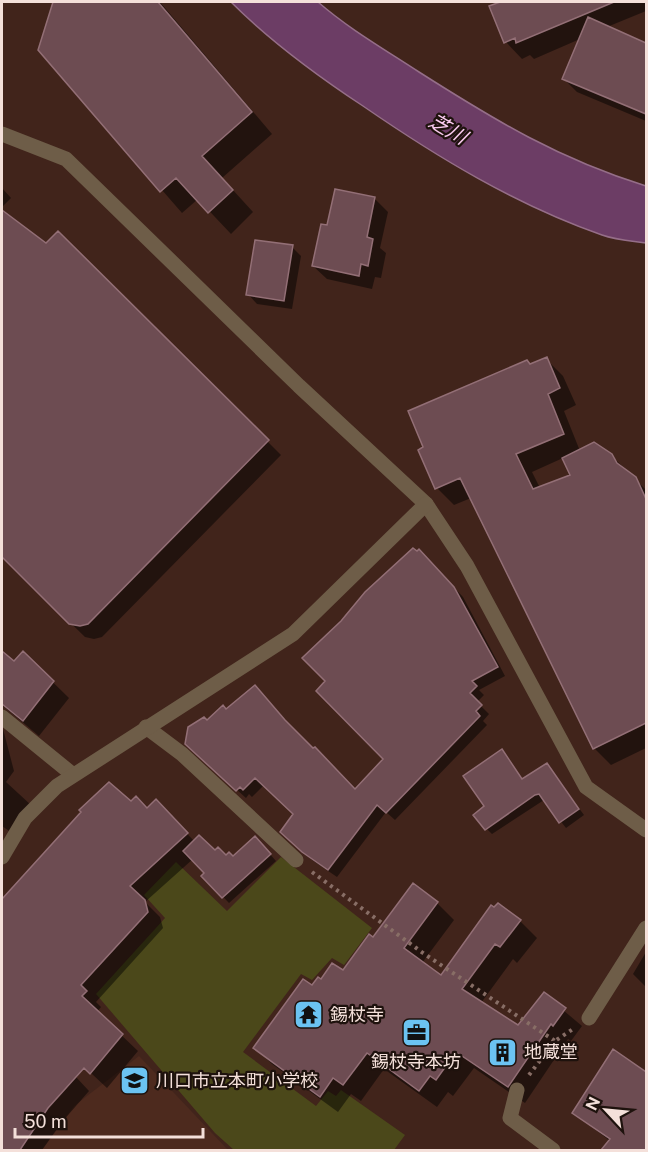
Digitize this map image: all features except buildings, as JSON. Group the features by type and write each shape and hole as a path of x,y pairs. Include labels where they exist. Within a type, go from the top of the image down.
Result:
{"street":[{"path":"2,134 66,159 299,386 426,504 467,566 586,787 646,830"},
{"path":"2,857 25,818 57,786 72,774 293,634 426,504"},
{"path":"2,717 72,774"},
{"path":"146,727 182,754 296,860"},
{"path":"589,1018 646,928"},
{"path":"518,1090 510,1118 553,1150"}],"path":[{"path":"296,860 423,953 555,1041"},
{"path":"518,1090 555,1041 589,1018"}],"shaded area":[{"path":"281,857 372,928 344,965 332,958 312,980 301,974 243,1052 316,1106 328,1091 336,1096 341,1090 405,1135 394,1150 234,1150 215,1133 96,994 165,918 144,895 176,862 227,911"},
{"name":"川口市立本町小学校","path":"139,1056 228,1150 42,1150 74,1106"}],"water":[{"name":"芝川","path":"231,2 318,2 367,38 447,90 502,122 585,164 646,186 646,243 607,237 570,223 508,194 448,161 311,70 262,31"}],"place":[{"name":"錫杖寺","path":"309,1015"},
{"name":"錫杖寺本坊","path":"416,1033"},
{"name":"地蔵堂","path":"503,1052"},
{"name":"川口市立本町小学校","path":"135,1081"}]}
